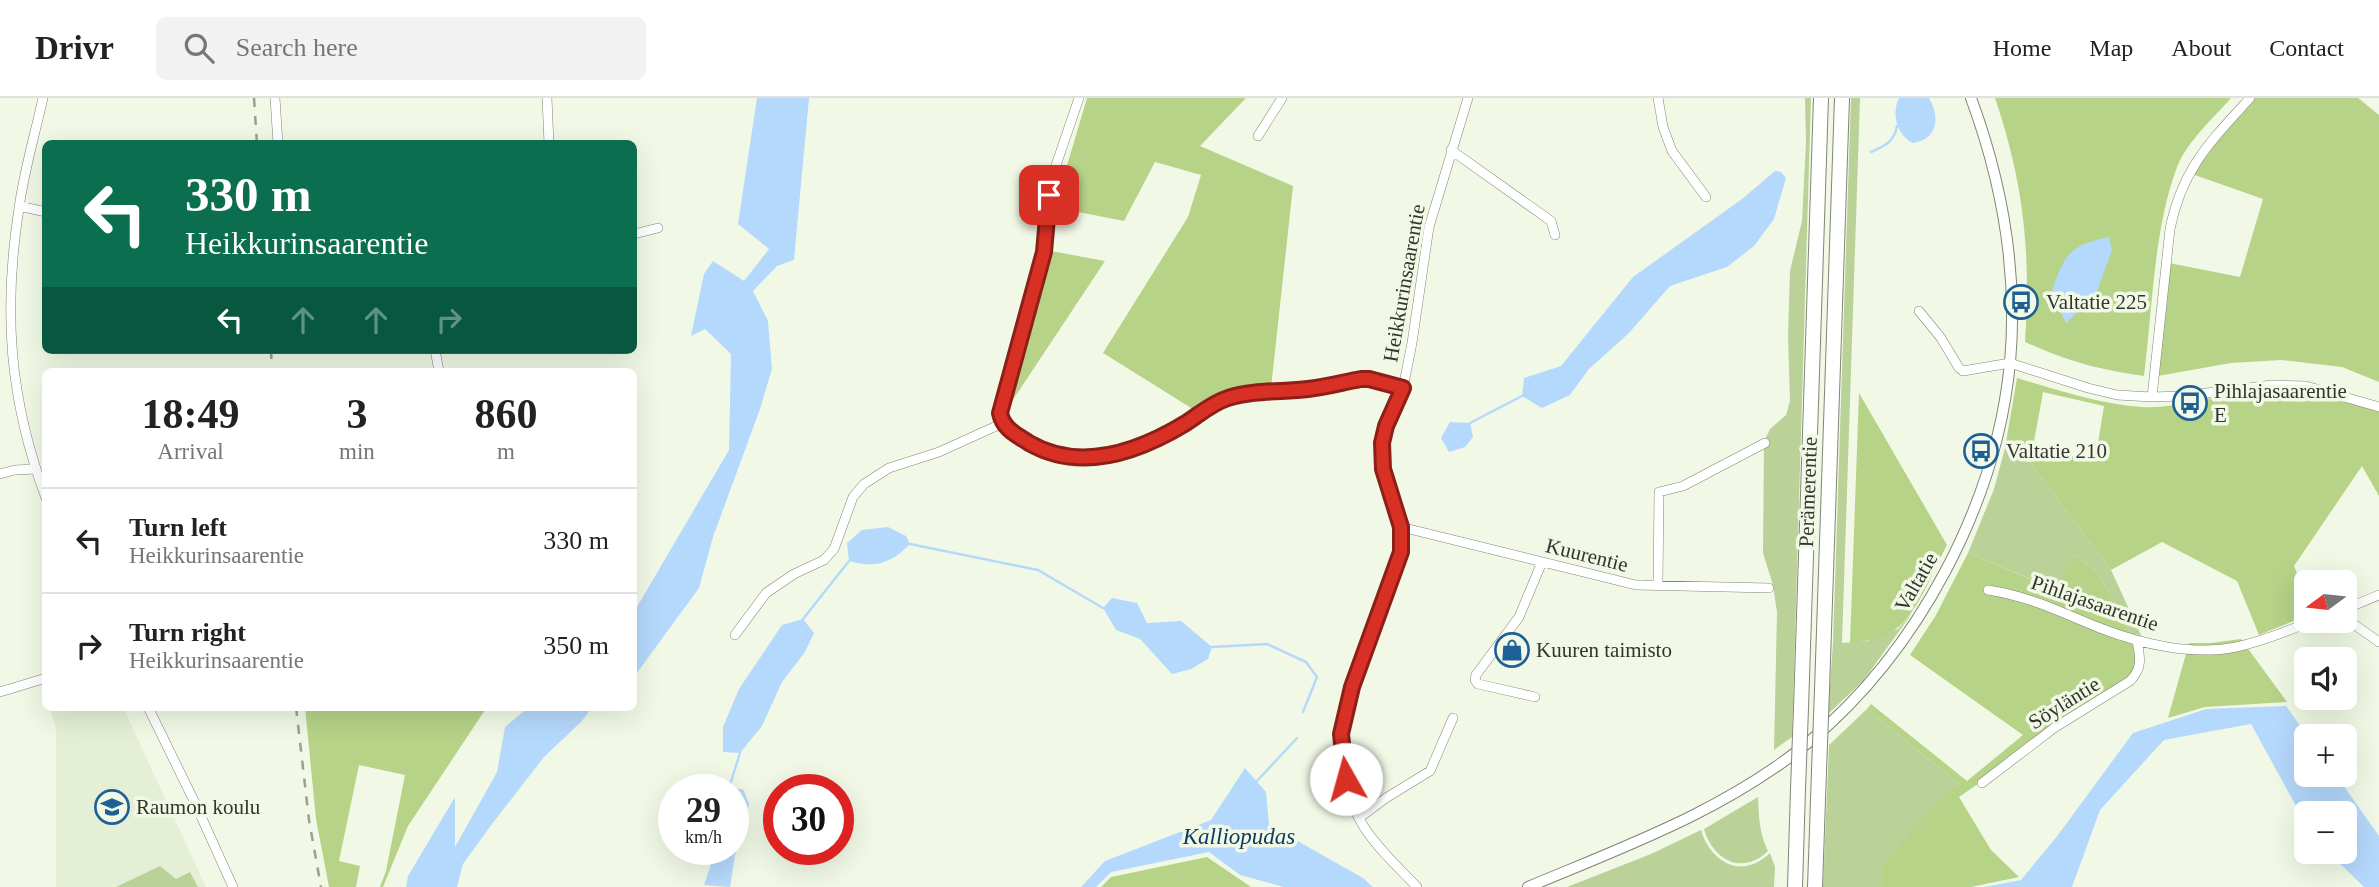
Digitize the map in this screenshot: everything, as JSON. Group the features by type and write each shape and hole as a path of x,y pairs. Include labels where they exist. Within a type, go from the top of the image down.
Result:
{"highway":[{"name":"Perämerentie","path":"1795,886 1821,98"},
{"name":"Perämerentie","path":"1815,884 1842,98"}],"main road":[{"name":"Valtatie","path":"1528,887 1689,819 1724,801 1808,742 1870,682 1919,617 1942,578 1976,502 1994,445 2010,363 2011,301 2006,231 1994,172 1971,98"}],"street":[{"path":"42,487 15,389 10,347 12,264 19,206 43,98"},
{"path":"275,98 278,140"},
{"path":"547,98 549,140"},
{"path":"735,635 766,593 787,578 824,560 834,549 853,498 864,484 889,468 939,452 1003,423 1000,413 1044,252 1052,177 1079,98"},
{"path":"1258,136 1282,98"},
{"name":"Heikkurinsaarentie","path":"1003,423 1013,432 1048,452 1095,458 1141,446 1171,432 1210,406 1228,398 1307,389 1361,379 1403,388 1429,227 1468,98"},
{"path":"1658,98 1663,127 1672,151 1706,197"},
{"path":"2152,397 2175,204 2190,170 2207,146 2250,98"},
{"path":"1451,150 1551,221 1555,235"},
{"path":"19,206 42,211"},
{"path":"637,233 658,228"},
{"path":"1919,311 1941,338 1961,370 2010,363 2118,395 2152,397 2182,396 2272,384 2306,386 2379,407"},
{"path":"1403,388 1386,426 1382,443 1383,469 1401,527 1401,552 1352,687 1341,734 1349,793 1359,818 1388,858 1417,887"},
{"path":"1658,585 1658,492 1684,486 1765,443"},
{"path":"0,474 35,469"},
{"name":"Kuurentie","path":"1401,527 1636,585 1769,588"},
{"path":"1535,697 1478,684 1475,680 1518,617 1542,562"},
{"name":"Pihlajasaarentie","path":"1988,590 2027,597 2137,640 2183,648 2213,650 2265,639 2294,628"},
{"path":"2357,604 2379,595"},
{"path":"2357,626 2379,642"},
{"name":"Söyläntie","path":"1982,783 2054,728 2130,681 2140,663 2137,640"},
{"path":"0,690 42,679"},
{"path":"150,711 233,887"},
{"path":"1359,818 1430,771 1453,718"}],"shaded area":[{"name":"Raumon koulu","path":"50,711 125,711 206,887 56,887 56,728"}],"green space":[{"path":"1087,98 1246,98 1200,146 1293,186 1271,388 1228,392 1196,411 1103,353 1188,217 1201,175 1155,162 1124,221 1058,208 1063,179"},
{"path":"1805,98 1811,98 1792,737 1774,750 1777,612 1773,585 1763,553 1764,441 1770,429 1786,415 1790,401 1790,271 1802,221"},
{"path":"1851,98 1860,98 1842,643 1867,641 1898,629 1913,612 1863,681 1828,714 1833,643"},
{"path":"1995,98 2231,98 2186,150 2176,170 2158,244 2144,376 2083,364 2025,342 2027,278 2023,219 2013,160"},
{"path":"2249,98 2358,98 2379,115 2379,382 2342,367 2281,360 2231,363 2158,376 2169,263 2240,277 2263,199 2189,173"},
{"path":"1051,251 1105,261 1003,415"},
{"path":"2017,378 2094,400 2142,407 2166,406 2256,392 2309,394 2379,411 2379,496 2362,466 2294,566 2294,621 2259,635 2237,581 2162,542 2111,570 2023,453 2005,448","holes":["2043,392 2104,406 2096,455 2031,458"]},
{"path":"1859,393 1947,545 1918,602 1904,622 1886,635 1850,643"},
{"path":"2005,448 2023,453 2111,570 2141,635 2130,633 2099,574 2074,554 2057,590 1968,553 1994,489"},
{"path":"1968,553 2056,590 2074,554 2099,574 2130,633 2141,635 2138,662 2132,678 1959,797 1991,850 2019,877 1971,887 1882,887 1882,865 1947,793 1961,785 1867,709 1871,704 1967,781 2023,735 1910,655 1936,615"},
{"path":"2241,639 2287,702 2205,707 2168,718 2189,643"},
{"path":"1867,709 1961,785 1882,865 1882,887 1823,887 1829,745"},
{"path":"305,711 484,711 408,826 383,887 380,887 386,871 405,775 359,765 339,861 360,866 356,887 329,887 316,819"},
{"path":"1758,797 1761,831 1768,851 1758,859 1748,862 1730,861 1714,849 1704,829"},
{"path":"1701,830 1712,851 1729,864 1749,865 1770,853 1775,867 1774,887 1567,887 1651,854"},
{"path":"1207,857 1251,887 1101,887 1111,877"},
{"path":"160,866 176,879 190,872 198,887 116,887"}],"water":[{"path":"757,98 809,98 794,260 777,266 753,291 768,321 772,369 713,537 699,588 637,673 637,607 729,450 731,354 705,329 691,336 704,274 713,261 744,281 769,249 738,224"},
{"path":"1899,98 1929,98 1935,119 1928,137 1913,143 1903,135 1896,117"},
{"path":"1775,171 1781,172 1786,178 1774,219 1754,246 1727,267 1670,286 1629,333 1589,369 1570,395 1542,408 1522,396 1524,378 1561,366 1633,277 1742,199"},
{"path":"2109,237 2112,250 2096,294 2066,323 2051,293 2064,261 2084,244"},
{"path":"1450,422 1470,423 1473,437 1465,447 1449,452 1441,438"},
{"path":"888,527 906,536 910,544 882,563 849,561 847,543 862,530"},
{"path":"1112,598 1137,603 1147,623 1181,621 1212,647 1208,659 1191,669 1172,674 1140,639 1116,630 1103,608"},
{"path":"803,619 814,633 805,652 782,682 762,726 740,753 723,752 723,727 739,689 782,625"},
{"path":"2286,706 2299,724 2294,724 2294,787 2344,787 2354,801 2294,802 2251,724 2164,740 2100,810 2072,887 1984,887 2021,880 2058,835 2133,733 2206,709"},
{"path":"524,711 589,711 544,757 492,824 463,864 457,887 406,887 408,876 455,797 455,847 497,772 505,727"},
{"name":"Kalliopudas","path":"1245,768 1266,792 1269,825 1363,878 1373,887 1284,887 1240,875 1209,852 1111,872 1096,887 1081,887 1105,861 1211,820"},
{"path":"2357,805 2379,836 2379,887 2364,887 2340,864 2357,864"},
{"path":"711,865 733,865 730,887 704,885"}],"waterway":[{"path":"1871,152 1888,143 1897,126"},
{"path":"1470,423 1522,396"},
{"path":"910,544 1038,570 1103,608"},
{"path":"803,619 849,561"},
{"path":"1212,647 1267,644 1306,662 1317,677 1303,712"},
{"path":"1257,781 1297,738"},
{"path":"733,774 740,753"}],"railway":[{"path":"254,98 257,140"},
{"path":"271,354 272,368"},
{"path":"296,711 309,820 321,887"}],"place":[{"name":"Valtatie 225","path":"2021,302"},
{"name":"Pihlajasaarentie E","path":"2190,403"},
{"name":"Valtatie 210","path":"1981,451"},
{"name":"Kuuren taimisto","path":"1512,650"},
{"name":"Raumon koulu","path":"112,807"}],"route":[{"path":"1049,195 1044,252 1000,413 1007,428 1035,446 1048,452 1076,457 1110,456 1171,432 1210,406 1228,398 1307,389 1361,379 1403,388 1386,426 1382,443 1383,469 1401,527 1401,552 1352,687 1341,734 1346,779"}]}
